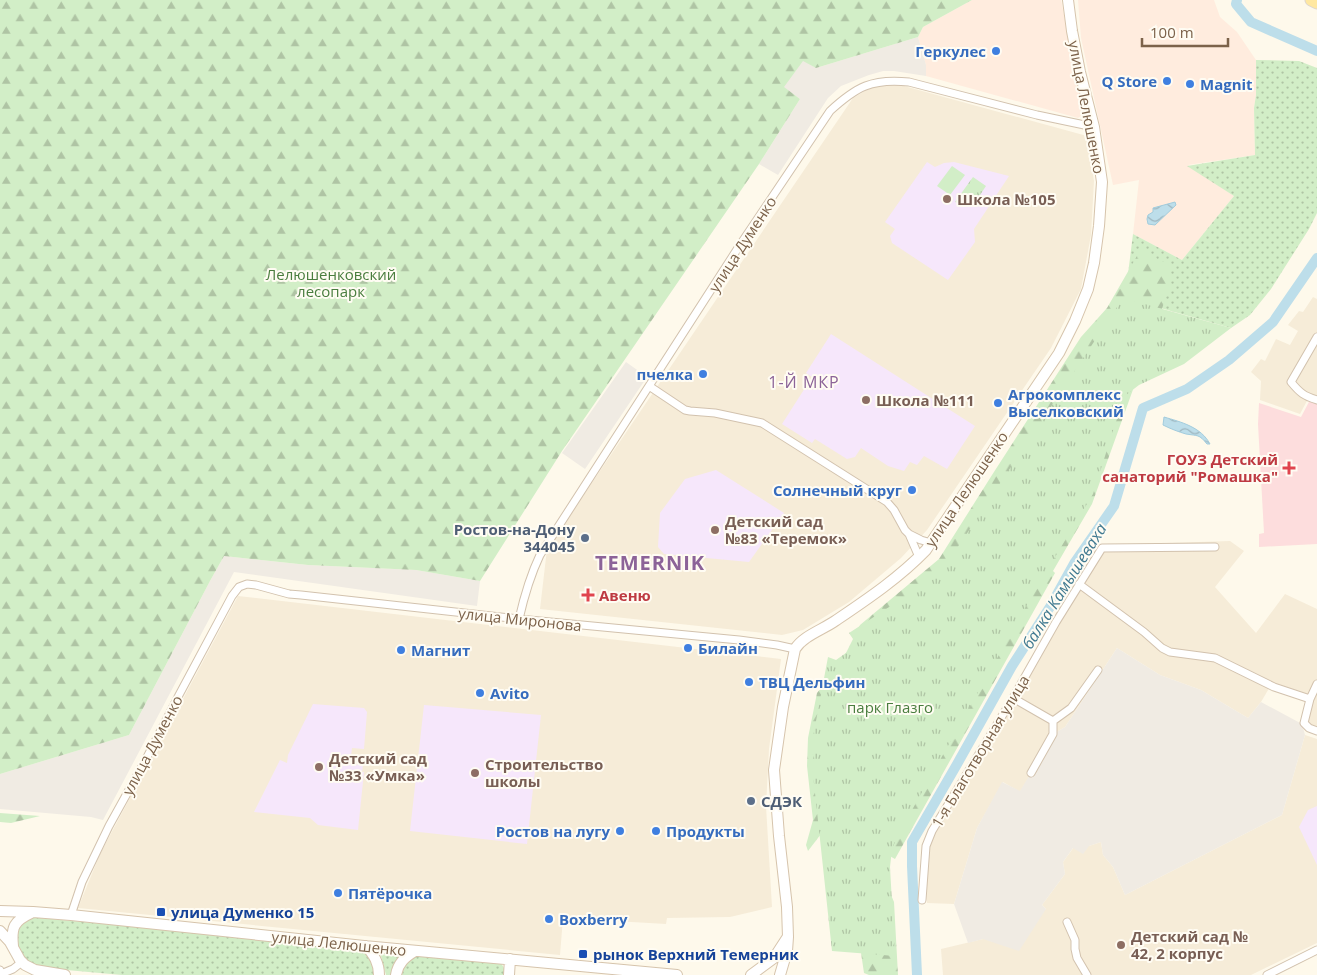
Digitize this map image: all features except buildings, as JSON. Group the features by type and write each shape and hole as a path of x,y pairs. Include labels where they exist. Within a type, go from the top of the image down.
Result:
{"main road":[{"path":"1311,0 1317,3"}],"street":[{"name":"улица Лелюшенко","path":"795,650 799,643 856,606 920,557 1059,353 1079,313 1088,289 1094,263 1102,182 1094,127 1080,72 1068,0"},
{"name":"улица Думенко","path":"519,619 526,590 540,555 738,248 830,111 846,96 867,85 891,80 909,82 1037,115 1094,127"},
{"path":"1317,337 1291,382 1304,396 1317,400"},
{"path":"649,386 690,412 715,413 762,423 887,502 909,534 920,557"},
{"path":"909,534 931,543"},
{"name":"1-я Благотворная улица","path":"922,900 926,846 932,831 1102,548 1215,546"},
{"name":"улица Думенко","path":"71,915 82,882 109,826 232,596 239,587 247,584"},
{"name":"улица Миронова","path":"247,584 301,596 738,640 777,645 795,650"},
{"path":"1079,584 1144,632 1162,648 1170,652 1215,658 1274,687 1310,699"},
{"path":"780,975 787,952 788,937 774,770 783,707 795,650"},
{"path":"1053,721 1071,708 1098,670"},
{"path":"1317,684 1310,699 1304,723 1309,728 1317,731"},
{"path":"1013,698 1053,721"},
{"path":"1031,773 1053,734 1053,721"},
{"name":"улица Лелюшенко","path":"0,911 71,915 415,951 677,975"},
{"path":"13,947 12,936 15,924 20,918 33,912"},
{"path":"1067,922 1075,940 1077,958 1087,975"},
{"path":"0,931 10,942 22,962 35,970 66,975"},
{"path":"751,975 774,958 788,937"},
{"path":"366,946 378,963 379,975"},
{"path":"1266,975 1317,950"},
{"path":"396,975 396,970 403,959 415,951"},
{"path":"509,975 510,959"},
{"path":"1,972 13,969 22,962"}],"shaded area":[{"name":"Геркулес","path":"972,0 1061,0 1084,114 1078,118 926,76 926,65 918,37 923,27"},
{"path":"1078,0 1214,0 1220,17 1237,32 1256,60 1255,155 1188,165 1234,196 1182,260 1133,234 1139,180 1113,185 1081,38"},
{"path":"918,37 926,65 926,76 883,71 841,86 828,98 778,175 759,164 800,99 783,87 803,60 816,68"},
{"path":"893,83 1087,136 1094,181 1091,235 1081,289 1051,348 927,530 901,558 849,602 803,630 782,635 540,609 547,549 853,98 872,87"},
{"name":"Школа №105","path":"927,162 935,167 944,163 954,162 1009,176 974,229 975,242 948,280 892,243 890,236 895,229 885,222"},
{"path":"1313,297 1317,299 1317,401 1309,397 1300,414 1260,400 1261,381 1251,372 1261,359 1265,361 1276,339 1290,345 1298,331 1288,325 1299,311 1303,312"},
{"name":"Школа №111","path":"831,334 975,426 947,469 924,456 917,465 910,462 904,471 888,466 861,448 855,457 847,459 815,439 812,443 782,424 812,377 806,373"},
{"path":"626,362 647,377 585,469 562,453"},
{"name":"ГОУЗ Детский санаторий \"Ромашка\"","path":"1310,400 1317,401 1317,544 1259,547 1259,534 1264,533 1258,424 1259,403 1301,417"},
{"name":"Детский сад №83 «Теремок»","path":"716,470 784,513 749,562 664,554 658,547 660,513 685,479"},
{"path":"1230,541 1244,551 1215,587 1256,633 1285,594 1317,609 1317,730 1306,723 1310,704 1271,685 1261,702 1248,718 1201,690 1160,675 1117,648 1065,727 1055,733 1020,792 1003,782 977,828 954,904 927,903 924,851 1104,545"},
{"path":"224,556 308,565 416,570 480,581 477,606 234,572 103,820 91,817 0,809 0,774 129,735"},
{"path":"238,596 781,659 769,749 766,806 772,907 730,917 667,918 666,924 563,918 560,955 78,908 100,854"},
{"path":"1117,648 1160,675 1201,690 1248,718 1261,702 1302,724 1305,735 1282,815 1125,895 1113,867 1103,855 1101,842 1089,846 1083,854 1073,848 1063,862 1065,874 1042,905 1046,909 1019,951 983,939 968,943 954,904 977,828 1002,782 1020,791 1055,733 1065,727"},
{"name":"Детский сад №33 «Умка»","path":"313,704 364,708 367,712 364,749 352,748 350,764 363,765 362,772 364,772 358,830 318,825 310,818 254,812 280,760 287,763 288,755"},
{"name":"Строительство школы","path":"424,705 541,715 527,844 410,831"},
{"path":"1305,735 1317,739 1317,943 1251,975 943,975 941,949 983,939 1046,909 1042,905 1065,874 1063,862 1074,847 1089,846 1101,842 1103,855 1113,867 1125,895 1282,815"},
{"path":"1317,806 1317,865 1299,827 1308,810"}],"green space":[{"name":"Лелюшенковский лесопарк","path":"0,0 972,0 923,27 918,37 816,68 803,61 784,87 800,99 759,164 562,451 480,581 416,570 308,565 224,556 129,735 0,774"},
{"path":"1256,60 1299,61 1317,68 1317,213 1309,229 1271,289 1250,315 1231,328 1125,298 1133,234 1182,260 1234,196 1187,166 1255,155"},
{"path":"952,166 965,175 950,195 937,186"},
{"path":"973,177 986,186 980,195 958,203 955,202"},
{"name":"парк Глазго","path":"1141,249 1169,265 1169,289 1092,504 1053,571 1055,573 895,859 870,845 821,834 808,851 806,845 813,820 807,766 808,738 817,693 841,663 860,625 939,559 1081,337 1107,308"},
{"name":"парк Глазго","path":"1123,298 1231,328 1184,364 1139,385 1126,395 1093,494 1037,587 898,835 892,849 890,867 895,956 832,951 812,765 814,755 810,753 828,657 836,660 857,645 849,633 940,574"},
{"path":"0,813 40,816 11,823 0,822"},
{"path":"889,890 894,902 898,975 869,975 864,973 860,946"},
{"path":"30,917 360,948 367,952 377,975 122,975 33,967 19,951 16,940 19,925"},
{"path":"375,948 408,952 395,964 391,975 386,975 381,956"},
{"path":"419,954 501,963 505,975 402,975 408,962"}],"water":[{"path":"1175,202 1176,205 1155,225 1148,224 1148,215 1153,212 1153,208"},
{"path":"1164,417 1196,429 1210,444 1207,444 1198,436 1183,433 1163,425"}],"waterway":[{"name":"балка Камышеваха","path":"1237,0 1236,4 1251,22 1317,51"},
{"name":"балка Камышеваха","path":"917,975 912,842 1012,666 1050,607 1075,562 1114,506 1143,408 1187,389 1229,360 1273,322 1317,258"}],"place":[{"name":"Геркулес","path":"996,51"},
{"name":"Q Store","path":"1167,81"},
{"name":"Magnit","path":"1190,84"},
{"name":"Школа №105","path":"947,199"},
{"name":"пчелка","path":"703,374"},
{"name":"Школа №111","path":"866,400"},
{"name":"Агрокомплекс Выселковский","path":"998,403"},
{"name":"ГОУЗ Детский санаторий \"Ромашка\"","path":"1289,468"},
{"name":"Солнечный круг","path":"912,490"},
{"name":"Детский сад №83 «Теремок»","path":"715,530"},
{"name":"Ростов-на-Дону 344045","path":"585,538"},
{"name":"Авеню","path":"588,595"},
{"name":"Билайн","path":"688,648"},
{"name":"Магнит","path":"401,650"},
{"name":"ТВЦ Дельфин","path":"749,682"},
{"name":"Avito","path":"480,693"},
{"name":"Детский сад №33 «Умка»","path":"319,767"},
{"name":"Строительство школы","path":"475,773"},
{"name":"СДЭК","path":"751,801"},
{"name":"Ростов на лугу","path":"620,831"},
{"name":"Продукты","path":"656,831"},
{"name":"Пятёрочка","path":"338,893"},
{"name":"улица Думенко 15","path":"161,912"},
{"name":"Boxberry","path":"549,919"},
{"name":"Детский сад № 42, 2 корпус","path":"1121,945"},
{"name":"рынок Верхний Темерник","path":"583,954"}],"district":[{"name":"1-Й МКР","path":"804,382"},
{"name":"TEMERNIK","path":"650,562"}]}
